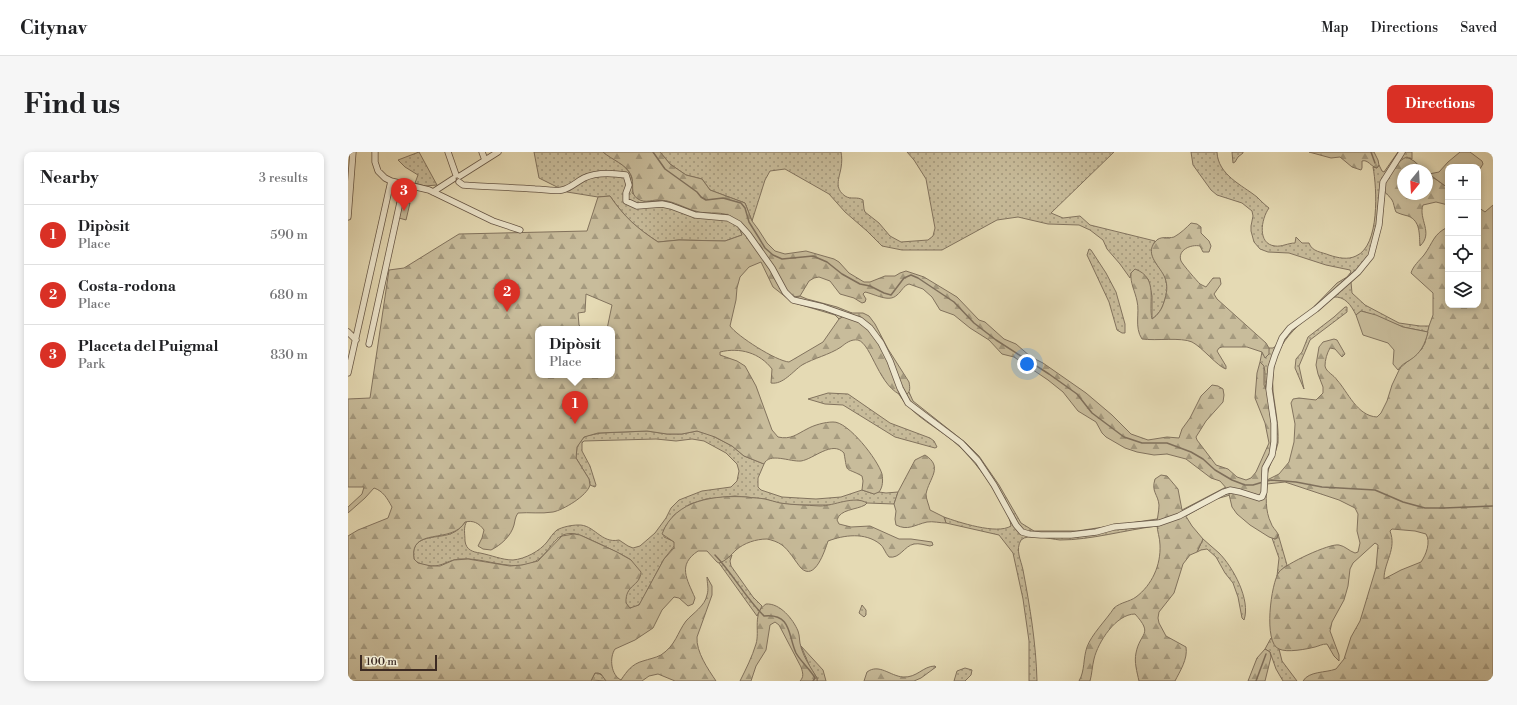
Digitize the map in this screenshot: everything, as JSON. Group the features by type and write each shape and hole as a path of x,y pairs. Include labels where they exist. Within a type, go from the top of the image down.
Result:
{"street":[{"path":"348,216 353,152"},
{"path":"375,152 374,162 378,171 385,178 433,192 493,221 520,230"},
{"path":"448,152 457,178 463,186 536,189 549,191 562,190 585,178 606,173 626,175 629,185 626,193 626,201 637,206 662,204 696,215 728,218 739,224 748,234 772,268 785,292 793,300 823,307 860,320 870,328 881,343 908,403 961,443 978,461 994,485 1016,525 1022,532 1041,535 1071,535 1096,532 1114,527 1160,523 1179,516 1230,490 1259,498 1264,495 1265,468 1272,455 1274,442 1274,423 1269,389 1269,378 1277,349 1282,338 1290,328 1316,309 1358,272 1371,256 1379,225 1383,182 1402,152"},
{"path":"482,152 485,160"},
{"path":"433,192 498,152"},
{"path":"348,373 391,180"},
{"path":"370,344 404,184"},
{"path":"348,332 356,340"}],"green space":[{"path":"419,152 437,185 425,186 415,183 418,175 405,167 398,160"},
{"path":"534,152 603,152 624,166 630,173 634,185 632,193 645,202 663,200 697,212 731,216 736,220 742,235 725,241 679,240 658,242 632,222 610,196 598,197 567,192 539,178"},
{"path":"603,152 660,152 670,164 686,175 702,179 710,190 745,203 752,221 767,243 775,251 785,254 806,251 834,259 839,262 849,273 864,282 870,282 885,276 895,276 906,271 924,277 957,297 979,320 985,322 1004,339 1016,344 1031,357 1043,363 1086,393 1112,415 1131,434 1148,440 1167,437 1179,438 1182,429 1190,418 1201,396 1212,385 1218,386 1223,389 1223,402 1206,421 1196,437 1216,465 1228,469 1237,477 1246,480 1251,478 1256,472 1269,443 1265,423 1255,398 1257,373 1260,362 1264,366 1264,385 1267,391 1272,426 1267,480 1279,474 1289,462 1294,442 1295,424 1291,403 1293,399 1299,398 1316,400 1323,393 1323,387 1316,365 1319,347 1323,342 1334,339 1337,340 1345,354 1342,357 1335,349 1330,348 1325,361 1325,366 1327,370 1336,378 1358,408 1370,416 1377,417 1381,413 1400,368 1421,350 1425,343 1433,315 1433,293 1411,273 1436,236 1445,229 1445,308 1481,308 1481,209 1485,212 1493,205 1493,681 1303,681 1309,675 1336,669 1344,659 1351,637 1360,621 1376,568 1378,545 1375,543 1353,563 1350,569 1348,586 1344,600 1332,622 1330,631 1339,655 1339,661 1334,656 1327,644 1292,651 1279,649 1274,644 1271,636 1270,612 1273,588 1276,578 1283,568 1327,547 1339,545 1355,553 1358,552 1360,543 1357,531 1358,514 1355,508 1339,500 1285,482 1267,484 1266,498 1268,514 1278,534 1277,538 1275,539 1269,537 1250,525 1237,514 1232,507 1228,490 1220,481 1211,478 1186,459 1167,454 1154,455 1137,452 1125,448 1106,437 1096,422 1078,411 1063,392 1014,357 1002,354 989,340 970,328 954,315 940,310 932,297 923,289 909,284 905,286 897,295 890,298 865,292 863,294 866,299 865,302 862,303 854,298 840,294 830,281 819,277 809,281 800,296 787,298 773,287 761,262 749,267 740,277 730,326 740,336 766,353 783,361 789,362 823,342 839,319 849,313 863,313 869,316 875,324 888,349 909,382 909,392 904,396 895,392 888,385 868,349 858,340 853,340 832,352 802,365 784,380 775,383 771,383 772,369 767,363 756,355 735,350 720,352 720,355 737,361 745,366 756,386 772,430 778,437 787,438 797,435 813,426 833,422 839,423 854,434 869,451 882,474 883,481 879,492 874,494 862,490 862,476 848,469 844,453 834,448 823,451 806,460 796,461 775,458 767,460 764,464 744,456 732,446 715,437 697,431 682,434 667,434 647,431 598,433 584,437 577,447 576,458 589,479 590,485 580,498 553,512 518,513 513,529 508,536 502,543 491,550 483,549 478,546 484,530 478,524 468,521 465,522 459,529 451,533 425,539 418,543 414,549 414,559 418,563 431,566 440,566 454,560 468,559 510,566 522,565 538,561 562,536 574,534 580,535 631,560 641,572 640,577 630,589 626,597 626,603 630,608 639,605 664,559 674,548 674,542 662,534 668,522 676,513 686,506 710,499 722,497 747,497 765,499 785,504 820,506 850,500 862,501 867,503 861,507 849,510 839,516 837,520 839,524 851,527 870,526 899,539 932,542 933,545 914,544 907,547 896,556 889,557 881,545 874,540 861,536 841,537 828,541 819,563 811,571 806,571 801,568 785,547 775,541 767,539 746,543 719,563 707,551 698,551 692,556 686,567 687,578 695,598 693,604 688,606 679,598 674,597 662,610 653,628 635,640 615,649 612,657 612,666 615,674 621,680 633,666 639,662 659,656 666,651 673,643 686,621 704,603 708,593 707,577 712,586 712,595 697,637 697,643 703,660 716,681 675,681 658,674 649,676 642,681 606,681 601,674 595,673 591,681 348,681 348,536 358,530 388,518 392,507 382,493 374,488 348,513 348,507 362,494 364,487 348,487 348,399 370,398 389,270 404,268 459,234 587,231 598,197 610,196 632,222 658,242 679,240 725,241 742,235 736,220 728,215 720,213 703,213 666,201 644,201 638,199 635,197 633,191 631,175 626,168","holes":["1392,529 1415,531 1426,534 1428,545 1425,556 1421,562 1384,579 1392,544 1390,531"]},
{"path":"660,152 841,152 842,164 838,183 839,190 847,197 863,200 865,212 879,223 890,236 901,242 928,240 933,236 935,228 926,179 907,152 1114,152 1051,213 1063,218 1080,216 1090,225 1155,241 1152,252 1154,260 1166,280 1167,286 1165,299 1160,312 1152,319 1152,296 1148,279 1131,273 1130,278 1107,249 1103,240 1090,230 1079,225 1048,224 1018,217 997,220 942,250 902,250 882,246 845,212 829,194 785,169 770,171 765,180 752,221 745,203 710,190 702,179 686,175 670,164"},
{"path":"1191,152 1217,152 1218,160 1226,173 1269,208 1264,218 1262,230 1265,241 1269,244 1278,246 1295,243 1296,237 1302,243 1309,243 1312,248 1318,251 1336,257 1346,258 1356,256 1364,250 1373,229 1376,202 1373,167 1377,168 1379,165 1384,172 1398,152 1412,152 1412,159 1409,158 1404,164 1397,164 1397,173 1384,189 1380,230 1369,262 1351,282 1352,293 1365,305 1399,323 1429,326 1428,332 1403,327 1361,311 1356,315 1347,302 1337,297 1333,297 1298,326 1281,346 1276,359 1273,374 1273,391 1278,443 1267,475 1268,459 1271,447 1265,371 1260,362 1262,352 1265,357 1268,354 1269,348 1276,346 1337,283 1347,277 1351,272 1350,270 1326,265 1289,253 1268,252 1260,249 1254,242 1251,231 1253,216 1252,211 1242,203 1217,195 1211,190 1193,165"},
{"path":"1232,152 1243,152 1233,163"},
{"path":"1309,152 1374,152 1379,165 1377,168 1366,161 1362,161 1361,170 1352,167 1340,157 1331,158"},
{"path":"1460,152 1470,152 1482,161 1483,164 1481,167 1481,164 1446,164"},
{"path":"1407,157 1417,164 1397,164"},
{"path":"1397,164 1397,200 1433,200 1433,177 1445,186 1445,204 1436,202 1423,205 1422,215 1426,236 1420,246 1419,233 1415,221 1408,216 1396,212 1393,201 1384,190 1386,181"},
{"path":"1445,165 1445,186 1433,177 1433,173 1439,172"},
{"path":"406,202 410,203 406,220 399,218 402,203 405,204"},
{"path":"1191,223 1197,224 1201,227 1201,233 1209,241 1211,246 1209,252 1203,252 1200,246 1189,247 1181,254 1181,261 1200,284 1206,287 1213,278 1220,278 1221,284 1214,294 1217,299 1266,343 1269,348 1269,354 1265,358 1262,352 1247,347 1222,347 1217,351 1226,366 1226,369 1219,365 1192,342 1182,340 1142,339 1138,330 1138,306 1132,284 1131,273 1135,269 1142,273 1150,284 1152,319 1158,314 1162,307 1166,296 1167,287 1165,278 1152,256 1152,247 1157,240 1174,237"},
{"path":"1089,249 1106,273 1116,292 1125,324 1125,333 1117,330 1109,302 1087,255"},
{"path":"800,296 852,313 839,319 835,315 798,304 787,298"},
{"path":"1345,307 1347,307 1347,312 1310,340 1299,366 1304,389 1295,368 1296,359 1302,352 1308,337"},
{"path":"1361,311 1376,315 1403,327 1428,332 1422,348 1414,357 1402,365 1398,370 1393,364 1394,350 1388,343 1363,335 1356,315"},
{"path":"909,392 913,401 966,443 979,456 999,485 1021,523 1034,531 1077,531 1157,519 1157,526 1096,537 1060,540 1029,537 1021,540 1018,551 1023,570 1032,625 1037,681 1029,681 1029,641 1023,599 1013,553 999,535 946,523 944,517 978,527 997,529 1011,526 1007,514 989,482 965,452 952,440 918,416 898,393 901,395"},
{"path":"828,393 848,394 890,423 930,438 934,441 937,447 935,448 895,437 843,405 825,404 808,399"},
{"path":"647,431 667,434 682,434 697,431 709,434 732,446 744,456 764,464 758,478 758,487 761,490 782,497 816,499 841,497 862,490 871,493 898,492 894,504 867,503 858,500 831,505 795,505 778,503 765,499 735,496 706,499 690,504 674,515 664,529 664,537 675,542 675,545 664,559 641,602 630,608 625,600 625,596 629,589 638,580 631,560 583,536 575,534 563,535 555,541 540,558 529,564 503,565 477,560 459,559 430,566 419,563 414,559 416,545 420,541 452,533 459,529 467,521 465,526 465,541 470,550 505,559 513,560 532,554 544,545 557,530 576,525 589,527 602,537 619,540 633,548 640,546 655,533 671,508 679,500 702,491 731,487 737,481 739,471 737,464 726,453 704,441 692,439 676,441 656,439 584,441 582,443 582,451 590,466 596,485 595,487 590,485 589,479 576,458 577,447 582,439 586,436 601,433"},
{"path":"925,455 931,459 934,464 934,473 926,494 926,498 930,510 944,517 946,523 927,522 911,527 900,527 896,525 896,511 894,504 898,492 915,460"},
{"path":"1161,475 1167,476 1178,489 1182,510 1192,526 1203,539 1197,552 1190,555 1183,564 1174,593 1159,612 1158,618 1166,636 1186,647 1186,656 1183,665 1175,681 1139,681 1135,656 1145,630 1141,621 1135,614 1128,615 1109,630 1099,645 1093,662 1090,681 1079,681 1087,647 1095,632 1114,608 1119,604 1136,597 1147,587 1157,567 1160,552 1157,524 1159,505 1154,490 1154,483 1155,479"},
{"path":"1226,487 1230,495 1216,499 1186,516 1182,510"},
{"path":"1278,534 1287,565 1277,576 1279,558 1272,538 1277,538"},
{"path":"1203,539 1217,551 1235,575 1245,603 1246,612 1244,620 1242,618 1238,597 1233,583 1225,573 1216,557 1207,549 1197,552"},
{"path":"732,555 730,561 731,566 753,597 762,606 757,616 719,563"},
{"path":"766,604 771,604 781,609 793,622 798,631 800,645 804,655 817,678 817,681 800,681 803,675 801,667 779,625 775,622 770,625 766,650 756,666 751,681 740,681 756,644 759,612"},
{"path":"862,605 866,610 866,615 864,617 859,613"},
{"path":"1271,638 1279,649 1282,661 1297,681 1283,681 1276,669 1270,652 1265,649"},
{"path":"801,646 823,670 826,681 817,681 817,678 810,667"},
{"path":"1265,649 1270,652 1271,657 1265,681 1248,681 1257,658"},
{"path":"935,666 936,667 921,678 914,681 864,681 867,672 871,670 880,669 898,676 908,677"},
{"path":"965,668 972,670 971,675 965,681 954,681 957,671"},
{"path":"595,673 603,676 606,681 591,680"}],"waterway":[{"path":"653,152 665,169 706,200 723,198 741,203 745,208 749,222 765,248 773,255 782,259 813,256 827,262 842,274 860,284 870,286 891,295 904,278 911,275 918,278 954,302 974,323 996,340 1077,394 1092,413 1124,437 1142,443 1167,443 1191,452 1203,459 1215,470 1232,480 1245,485 1253,485 1263,482"},
{"path":"1371,152 1375,163"},
{"path":"1267,481 1296,482 1322,487 1375,490 1403,502 1425,508 1493,506"},
{"path":"715,555 764,616 780,618 788,627 796,653 815,678 813,681"},
{"path":"1256,681 1266,654"}],"place":[{"name":"Placeta del Puigmal","path":"404,211"},
{"name":"Costa-rodona","path":"507,312"},
{"name":"Dipòsit","path":"575,424"}]}
